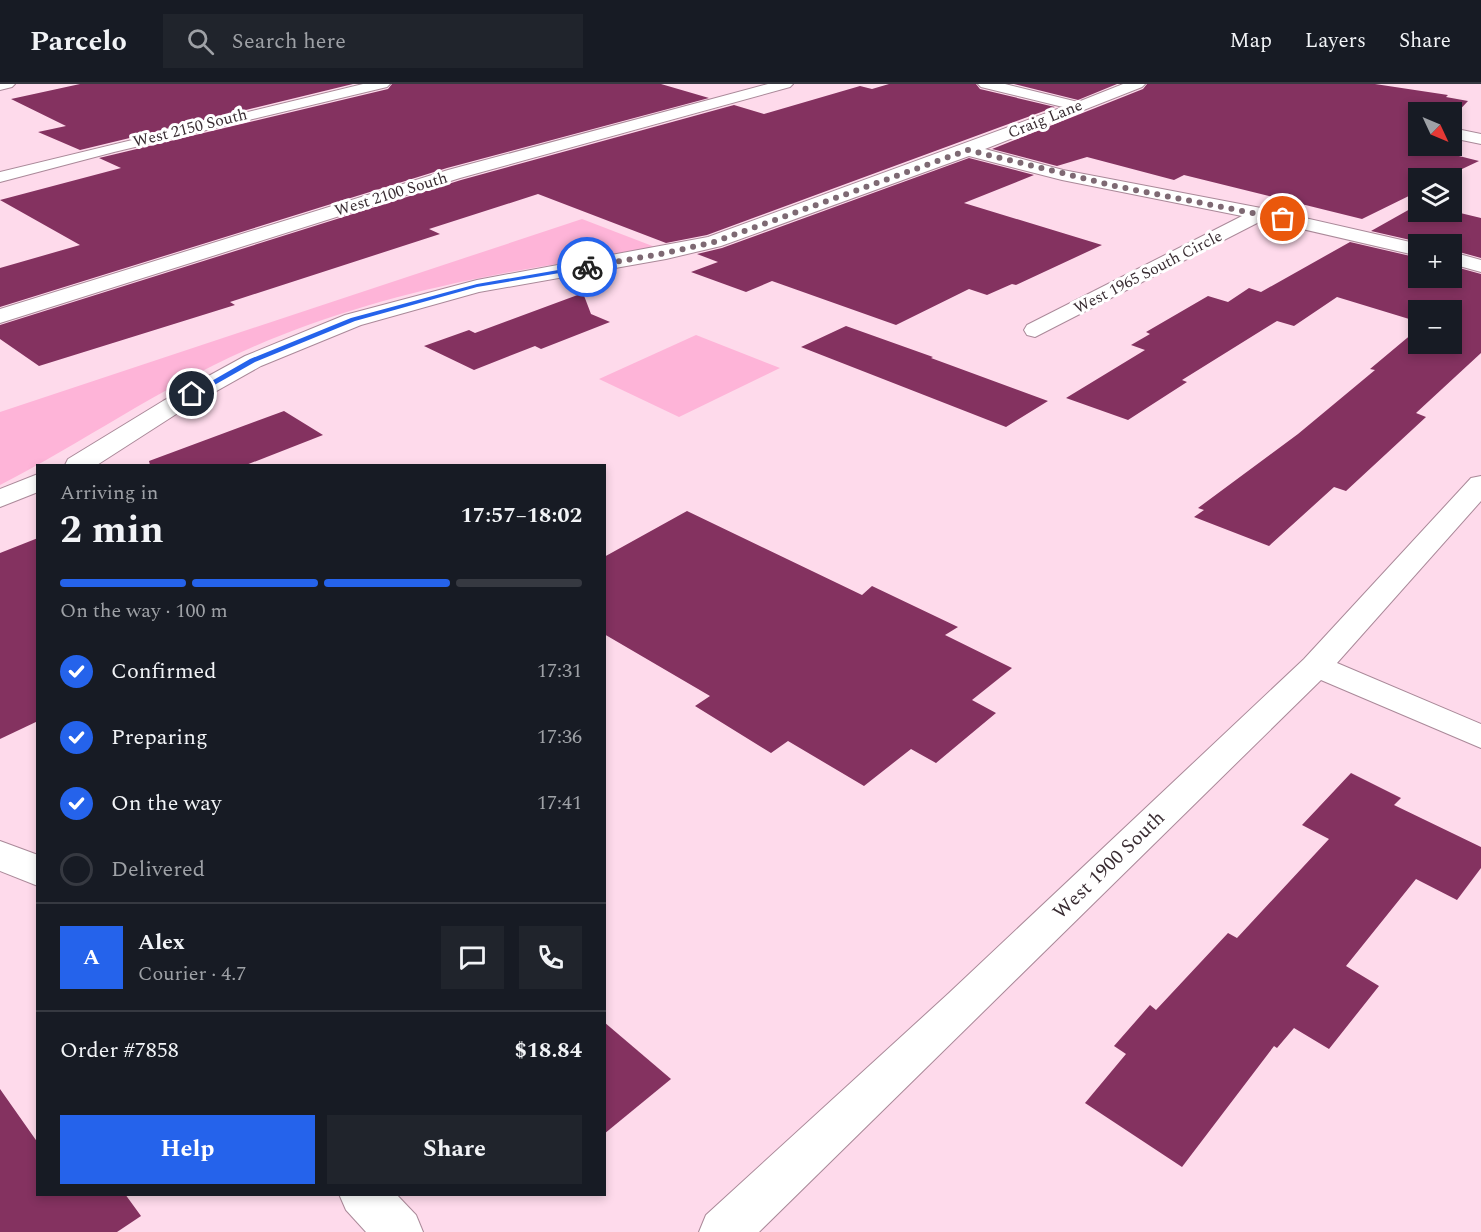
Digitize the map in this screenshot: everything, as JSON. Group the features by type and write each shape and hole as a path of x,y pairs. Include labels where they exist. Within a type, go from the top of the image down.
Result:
{"street":[{"path":"0,85 7,84"},
{"name":"West 2150 South","path":"0,177 122,145 382,84"},
{"name":"West 2100 South","path":"0,316 454,174 785,84"},
{"path":"986,84 1077,106"},
{"name":"Craig Lane","path":"80,464 172,406 253,361 353,320 477,286 666,253 714,242 968,150 1137,84"},
{"path":"1462,134 1481,139"},
{"path":"968,150 1104,184 1261,214 1408,247"},
{"path":"10,160 29,170"},
{"name":"West 1965 South Circle","path":"1035,330 1261,214"},
{"path":"1462,261 1481,266"},
{"path":"0,499 36,483"},
{"name":"West 1900 South","path":"724,1232 1316,666 1481,484"},
{"path":"1316,666 1481,737"},
{"path":"0,855 36,871"},
{"path":"366,1196 398,1232"}],"shaded area":[{"path":"582,219 655,247 455,283 334,316 275,338 214,365 0,485 0,412"},
{"path":"696,335 780,368 679,417 599,379"}],"building":[{"path":"80,84 353,84 80,150 38,132 66,126 11,99"},
{"path":"392,84 661,84 709,98 447,168 0,307 0,268 80,245 0,200 121,168 99,158 388,89"},
{"path":"889,84 976,84 980,89 1055,107 707,235 666,243 538,194 429,229 440,234 230,302 235,305 39,366 0,339 0,325 461,180 734,105 764,114 860,86 872,89"},
{"path":"1014,84 1117,84 1078,100"},
{"path":"1147,84 1375,84 1448,95 1446,97 1468,101 1462,107 1462,102 1408,102 1408,156 1459,156 1479,161 1462,169 1408,168 1408,196 1362,219 1184,175 1174,180 1087,157 1057,166 992,149 1143,89"},
{"path":"969,158 1034,175 964,203 1102,245 1016,285 1012,284 987,295 969,289 896,325 772,281 746,292 691,272 718,262 697,254 722,248"},
{"path":"1408,210 1408,222 1462,222 1462,213 1481,218 1481,258 1462,253 1462,234 1408,234 1408,239 1371,231"},
{"path":"1350,242 1408,255 1408,288 1462,288 1462,269 1481,274 1481,353 1416,413 1426,417 1346,491 1334,487 1269,546 1194,517 1204,510 1198,508 1298,434 1375,370 1370,369 1408,337 1408,354 1462,354 1462,300 1408,300 1408,319 1337,297 1294,326 1277,321 1182,380 1187,382 1128,420 1066,398 1145,350 1131,345 1150,334 1146,332 1208,296 1228,302 1249,288 1261,292"},
{"path":"583,293 591,314 610,322 541,349 535,346 474,370 424,346 469,330 475,333"},
{"path":"846,326 1048,401 1006,427 801,347"},
{"path":"284,411 323,435 249,464 150,464 149,461"},
{"path":"687,511 862,595 872,586 958,627 945,635 1012,668 972,700 996,713 936,763 911,749 864,786 788,741 771,753 695,706 710,696 606,635 606,556"},
{"path":"36,539 36,722 0,739 0,553"},
{"path":"1351,773 1401,798 1394,805 1481,847 1481,868 1457,900 1416,879 1346,966 1379,986 1329,1049 1294,1028 1277,1048 1274,1046 1182,1167 1085,1103 1126,1054 1114,1046 1150,1005 1156,1010 1228,933 1237,938 1329,839 1302,825"},
{"path":"606,1024 671,1079 606,1132"},
{"path":"0,1089 36,1140 36,1196 126,1196 141,1216 117,1232 0,1232"}],"way so far":[{"path":"587,267 714,242 968,150 1062,175 1283,219"}],"route":[{"path":"192,394 253,361 353,320 441,294 587,267"}]}
